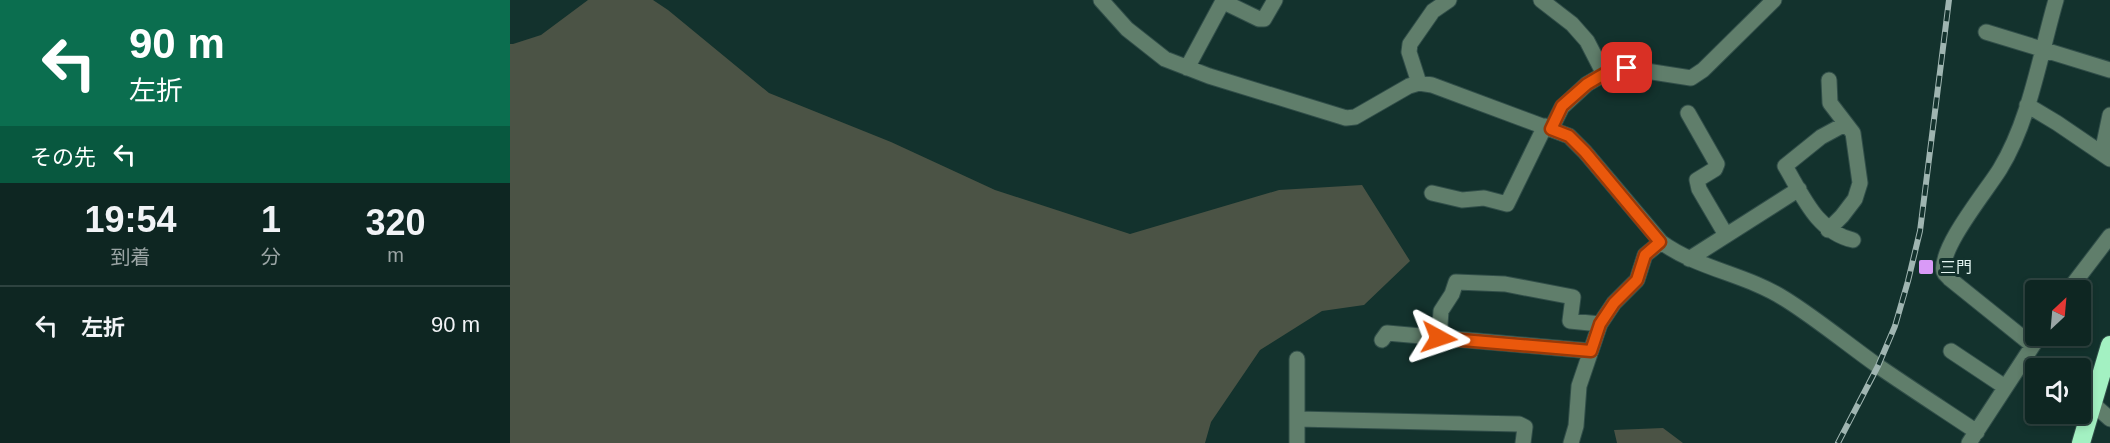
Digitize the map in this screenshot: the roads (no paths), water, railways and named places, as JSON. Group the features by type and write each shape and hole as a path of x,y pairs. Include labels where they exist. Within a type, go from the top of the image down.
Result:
{"highway":[{"path":"2081,443 2110,346"}],"street":[{"path":"1101,0 1128,29 1165,59 1186,68 1346,118 1356,117 1419,83 1432,85 1569,136 1660,242 1689,259 1751,281 1785,298 1973,438 2032,346"},
{"path":"1186,68 1222,3 1264,19 1275,0"},
{"path":"1419,83 1409,52 1410,44 1433,11 1449,0"},
{"path":"1541,0 1572,24 1587,41 1604,74"},
{"path":"1432,193 1462,200 1484,198 1507,204 1562,106 1587,84 1604,74 1627,68 1691,78 1703,70 1774,0"},
{"path":"2025,334 1950,279 1944,268 1953,239 2001,169 2015,141 2056,0"},
{"path":"1986,32 2110,70"},
{"path":"1828,230 1855,200 1860,183 1853,132 1830,103 1829,80"},
{"path":"2027,105 2106,156 2110,115"},
{"path":"1688,113 1717,164 1714,169 1697,180 1699,189 1725,235"},
{"path":"1845,124 1821,137 1785,166 1818,219 1828,230 1840,237 1853,240"},
{"path":"1689,259 1799,189"},
{"path":"2076,280 2110,236"},
{"path":"1571,443 1576,426 1579,386 1600,324 1614,303 1637,280 1645,255 1660,242"},
{"path":"1439,338 1441,311 1452,294 1456,282 1505,284 1573,297 1570,321 1600,324"},
{"path":"1382,340 1388,333 1591,351"},
{"path":"1951,351 2005,387"},
{"path":"1297,359 1297,443"},
{"path":"2092,403 2110,419"},
{"path":"1297,419 1519,424 1525,427 1523,443"}],"railway":[{"path":"1838,443 1878,366 1895,326 1908,281 1920,231 1949,0"}],"place":[{"name":"三門","path":"1926,267"}]}
